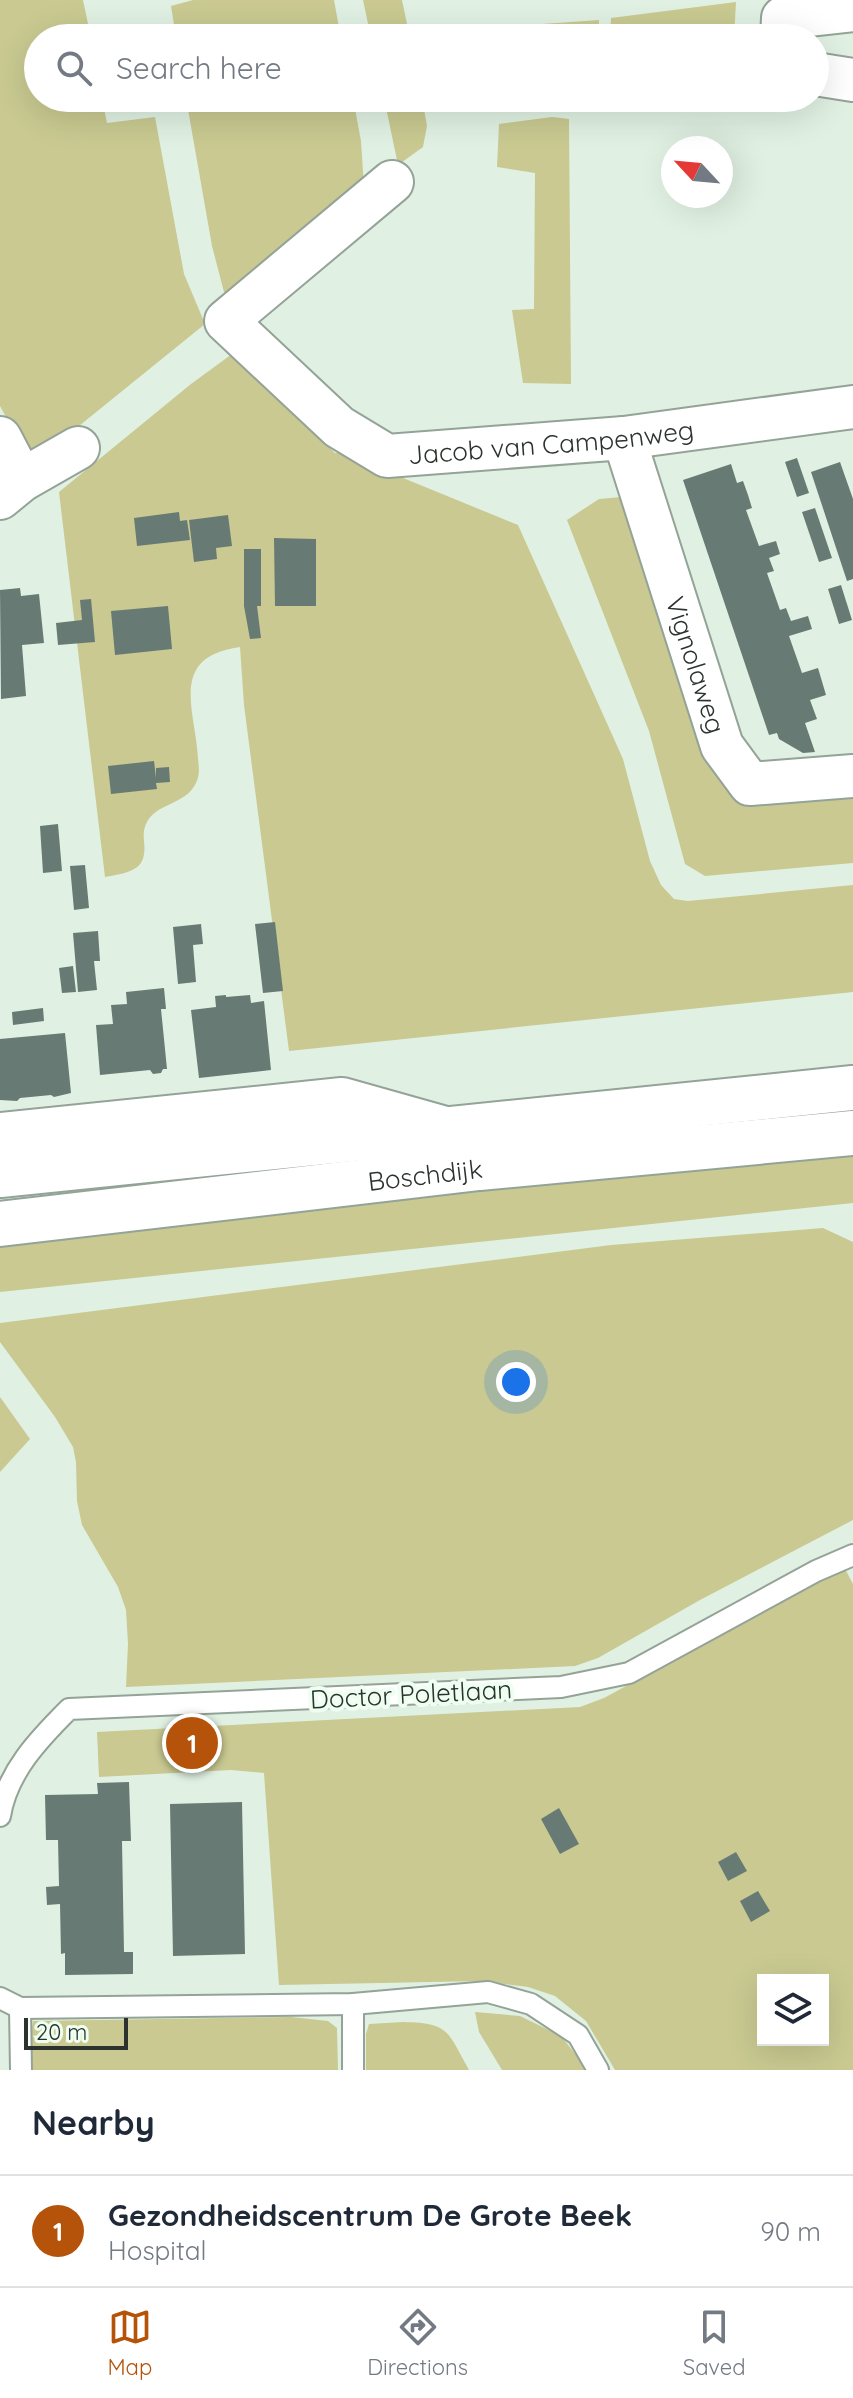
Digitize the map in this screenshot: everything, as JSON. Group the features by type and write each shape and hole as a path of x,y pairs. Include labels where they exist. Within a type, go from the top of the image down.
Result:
{"main road":[{"name":"Boschdijk","path":"0,1175 853,1088"},
{"name":"Boschdijk","path":"0,1224 479,1168 853,1133"}],"street":[{"path":"783,24 783,18 853,10"},
{"path":"829,76 853,80"},
{"name":"Jacob van Campenweg","path":"392,182 226,321 339,427 387,456 624,438 853,407"},
{"path":"0,438 11,489 78,448"},
{"name":"Vignolaweg","path":"624,438 722,746 750,784 853,776"},
{"name":"Boschdijk","path":"0,1134 342,1099 445,1128"}],"lane":[{"name":"Doctor Poletlaan","path":"0,1816 2,1802 30,1748 69,1709 561,1687 629,1673 816,1571 853,1555"},
{"path":"0,1998 20,2008 353,2004 488,1992 531,2004 578,2035 598,2070"},
{"path":"353,2004 353,2070"},
{"path":"20,2008 21,2070"}],"green space":[{"path":"0,0 83,0 88,24 24,24 24,112 105,112 107,123 155,117 184,274 205,324 32,464 0,406"},
{"path":"193,0 334,0 338,24 174,24 171,6"},
{"path":"363,0 402,0 407,24 368,24"},
{"path":"736,2 735,24 611,24 611,18"},
{"path":"599,20 599,24 542,24"},
{"path":"188,112 356,112 365,202 239,301 224,292 212,246"},
{"path":"387,112 424,112 427,126 423,147 398,165"},
{"path":"552,117 569,119 571,384 523,383 512,310 534,309 535,173 497,167 499,124"},
{"path":"232,354 335,453 342,453 518,525 623,759 650,861 661,885 674,899 688,901 853,885 853,992 289,1051 244,705 240,647 217,653 202,662 194,674 191,705 199,768 196,783 185,796 150,817 145,828 144,854 139,865 129,872 105,877 59,492"},
{"path":"621,497 707,755 853,788 853,863 705,876 685,864 649,731 567,520 599,499"},
{"path":"853,1152 853,1203 0,1292 0,1240"},
{"path":"823,1228 853,1242 853,1520 700,1600 598,1658 575,1666 126,1687 126,1610 118,1587 82,1525 73,1447 0,1342 0,1323 611,1245"},
{"path":"0,1397 30,1439 0,1472"},
{"path":"844,1567 853,1584 853,2070 615,2070 586,2021 555,1996 528,1987 481,1981 279,1985 264,1773 231,1770 99,1777 97,1732 580,1707 604,1698"},
{"path":"475,2012 520,2016 561,2036 588,2070 502,2070 479,2032"},
{"path":"291,2017 328,2021 337,2028 338,2070 31,2070 33,2021"},
{"path":"403,2022 439,2027 451,2038 469,2070 366,2070 369,2024"}],"building":[{"path":"797,458 809,493 797,497 785,462"},
{"path":"840,462 853,499 853,579 847,581 811,472"},
{"path":"731,464 737,483 743,481 748,495 752,508 746,510 759,546 776,541 780,554 769,558 774,571 767,573 780,610 786,608 791,621 808,616 812,629 789,636 802,673 818,668 826,695 810,700 817,719 805,723 815,752 803,753 779,739 777,733 769,735 683,480"},
{"path":"815,508 832,558 819,562 802,512"},
{"path":"179,512 180,521 187,520 190,540 137,546 134,518"},
{"path":"228,515 232,546 216,548 217,559 194,562 189,520"},
{"path":"274,538 316,539 316,606 275,606"},
{"path":"244,549 261,549 261,606 257,606 261,638 250,639 244,606"},
{"path":"841,585 852,620 839,624 828,589"},
{"path":"20,588 21,596 39,594 44,643 22,645 26,696 1,699 0,590"},
{"path":"91,599 95,642 58,645 56,623 82,620 80,600"},
{"path":"168,606 172,649 115,655 111,611"},
{"path":"154,761 156,778 156,768 169,767 170,782 156,783 157,789 111,794 108,766"},
{"path":"58,824 62,871 43,873 40,826"},
{"path":"85,865 89,908 74,910 70,866"},
{"path":"275,922 283,991 263,993 255,924"},
{"path":"201,924 203,944 193,945 196,982 178,984 173,927"},
{"path":"98,931 100,961 94,961 97,990 78,992 73,933"},
{"path":"73,966 76,992 62,993 59,968"},
{"path":"164,988 166,1009 161,1009 167,1069 153,1074 150,1070 100,1075 96,1025 113,1024 111,1005 127,1004 126,992"},
{"path":"250,995 251,1003 264,1001 271,1070 199,1078 191,1010 216,1007 215,996"},
{"path":"43,1008 44,1021 13,1025 12,1012"},
{"path":"65,1033 71,1093 20,1098 17,1101 0,1100 0,1039"},
{"path":"129,1782 131,1841 122,1841 124,1952 133,1952 133,1974 65,1975 65,1953 61,1954 60,1904 47,1905 46,1887 59,1886 58,1840 46,1840 45,1795 98,1794 97,1783"},
{"path":"242,1802 245,1954 173,1956 170,1804"},
{"path":"559,1808 579,1844 560,1854 541,1819"},
{"path":"736,1852 747,1871 728,1881 718,1862"},
{"path":"758,1891 770,1911 751,1922 740,1901"}],"place":[{"name":"Gezondheidscentrum De Grote Beek","path":"192,1743"}]}
